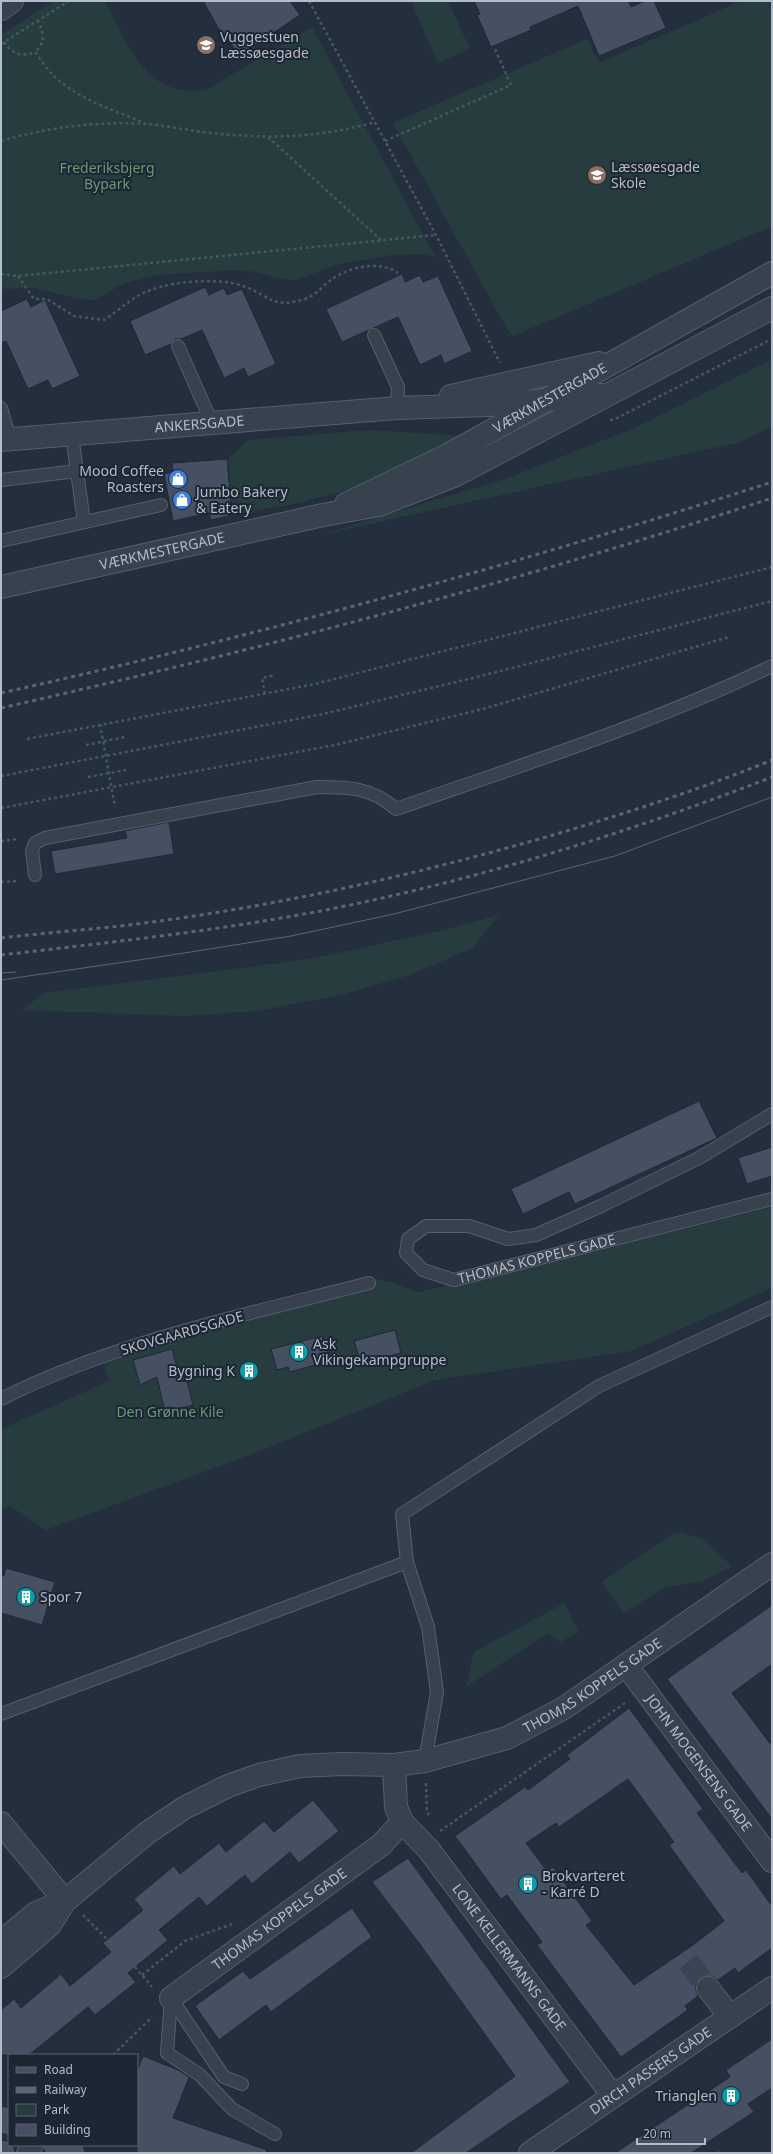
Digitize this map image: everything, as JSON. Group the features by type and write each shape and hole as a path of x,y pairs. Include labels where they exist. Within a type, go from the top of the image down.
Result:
{"street":[{"path":"1,9 12,1"},
{"name":"VÆRKMESTERGADE","path":"323,515 448,456 772,273"},
{"name":"VÆRKMESTERGADE","path":"1,587 323,515 379,505 456,475 772,308"},
{"name":"ANKERSGADE","path":"398,408 623,357"},
{"name":"ANKERSGADE","path":"6,440 398,408 490,405 609,395"},
{"name":"THOMAS KOPPELS GADE","path":"1,1942 36,1913 65,1901 147,1833 184,1808 228,1786 259,1775 300,1766 342,1764 394,1765 425,1761 507,1738 564,1708 772,1564"},
{"name":"JOHN MOGENSENS GADE","path":"626,1665 772,1862"},
{"path":"394,1765 396,1807 402,1822"},
{"name":"THOMAS KOPPELS GADE","path":"171,1998 381,1845 402,1822"},
{"name":"LONE KELLERMANNS GADE","path":"402,1822 430,1850 613,2096"},
{"path":"1,1823 65,1901"},
{"name":"THOMAS KOPPELS GADE","path":"1,1967 49,1926 65,1901"},
{"path":"708,1988 730,2017"},
{"name":"DIRCH PASSERS GADE","path":"530,2153 772,1988"},
{"path":"58,2146 72,2153"}],"lane":[{"path":"374,335 398,387 398,408"},
{"path":"178,346 212,423"},
{"path":"1,408 6,440"},
{"path":"72,435 84,522"},
{"path":"1,480 77,471"},
{"path":"1,541 161,505"},
{"path":"35,875 32,851 35,843 45,838 317,787 346,787 364,789 396,809 676,709 772,666"},
{"name":"THOMAS KOPPELS GADE","path":"772,1114 699,1158 601,1206 536,1235 508,1239 469,1226 426,1226 408,1239 406,1253 423,1270 454,1280 772,1199"},
{"name":"SKOVGAARDSGADE","path":"1,1399 34,1383 151,1340 369,1282"},
{"path":"425,1761 437,1692 428,1627 408,1562 402,1514 599,1386 772,1307"},
{"path":"1,1714 408,1562"},
{"path":"171,1998 224,2077 242,2084"},
{"path":"171,1998 167,2053 200,2075 232,2109 275,2134"}],"path":[{"path":"37,20 43,37 40,48 35,52 29,55 16,53 2,43 37,20 68,1"},
{"path":"309,1 436,235 510,383"},
{"path":"385,141 511,85 495,49"},
{"path":"35,52 52,74 75,92 96,103 147,124"},
{"path":"1,141 62,126 147,124 203,132 268,137 309,135 343,131 375,122"},
{"path":"268,137 381,241"},
{"path":"1,274 18,276 436,235"},
{"path":"18,276 34,299 47,299 74,316 104,320 136,296 151,290 175,284 212,281 233,283 246,287 267,299 281,303 294,303 308,299 333,278 344,273 364,268 385,266 398,273"},
{"path":"27,739 100,724 266,694 468,646 772,567"},
{"path":"1,776 323,714 772,601"},
{"path":"1,808 335,745 467,713 729,637"},
{"path":"266,694 262,678 275,675"},
{"path":"100,724 118,824"},
{"path":"86,745 125,737"},
{"path":"88,777 126,770"},
{"path":"440,1831 627,1702"},
{"path":"65,1901 90,1920 108,1940"},
{"path":"142,1975 185,1941 232,1924"},
{"path":"135,1967 150,1986"},
{"path":"114,2054 171,1998"}],"green space":[{"name":"Frederiksbjerg Bypark","path":"54,1 105,1 132,51 142,66 153,77 168,86 185,90 206,90 312,27 435,257 425,254 391,255 338,264 296,280 282,279 251,271 235,270 156,275 119,285 106,295 92,300 78,299 35,288 1,289 1,34"},
{"path":"411,1 448,1 470,49 438,63"},
{"name":"Læssøesgade Skole","path":"741,1 769,1 772,10 772,226 513,336 507,329 393,123 587,39 599,63"},
{"path":"772,359 772,426 740,442 316,536 508,478 634,428"},
{"path":"369,430 465,436 351,489 299,503 232,515 227,459 249,440"},
{"path":"499,915 471,949 409,975 341,995 257,1011 184,1016 22,1010 44,993 310,959 444,930"},
{"name":"Den Grønne Kile","path":"772,1207 772,1288 632,1351 435,1380 247,1456 46,1530 10,1506 1,1510 1,1429 109,1381 103,1361 369,1278 395,1283 417,1292 517,1271"},
{"path":"676,1532 703,1539 732,1566 704,1581 663,1588 625,1613 601,1582"},
{"path":"565,1603 578,1632 561,1642 548,1633 466,1687 474,1652"}],"building":[{"path":"203,1 290,1 300,15 240,55 219,29"},
{"path":"474,1 628,1 631,7 645,1 654,1 666,28 599,56 578,6 530,27 531,30 491,47 477,15 480,14"},
{"path":"402,274 405,282 420,275 423,282 438,276 472,351 444,364 441,355 420,365 398,317 342,342 326,309"},
{"path":"205,287 209,295 224,288 227,295 242,289 276,364 248,377 244,368 224,378 202,330 181,339 175,339 171,344 145,355 130,321"},
{"path":"27,299 31,307 45,300 80,376 52,389 48,380 28,389 6,341 1,343 1,311"},
{"path":"227,459 232,515 211,520 209,513 173,521 164,474 173,472 172,463"},
{"path":"169,822 174,854 55,874 51,851 127,838 125,831"},
{"path":"699,1101 717,1138 575,1204 569,1192 523,1214 511,1189"},
{"path":"772,1147 772,1176 747,1184 738,1158"},
{"path":"395,1330 401,1353 361,1363 354,1341"},
{"name":"Ask Vikingekampgruppe","path":"322,1336 330,1361 290,1372 288,1367 277,1370 271,1349"},
{"path":"172,1349 181,1382 187,1381 193,1405 165,1412 157,1377 140,1385 133,1360"},
{"name":"Spor 7","path":"6,1568 55,1582 42,1625 1,1613 1,1576 4,1576"},
{"path":"772,1605 772,1664 732,1693 772,1746 772,1819 667,1679"},
{"name":"Brokvarteret - Karré D","path":"629,1708 703,1809 697,1813 742,1873 746,1870 772,1906 772,1948 738,1973 735,1968 718,1980 712,1976 701,1978 696,1984 698,1996 685,2006 688,2010 621,2057 537,1945 542,1942 507,1895 501,1899 455,1836 525,1787 528,1790 570,1759 567,1755","holes":["628,1779 674,1842 669,1845 724,1921 693,1945 634,1985 586,1925 592,1921 553,1867 547,1871 526,1843 556,1823 559,1827"]},
{"path":"313,1800 339,1831 299,1863 290,1852 252,1884 245,1875 207,1906 199,1897 159,1930 168,1940 128,1973 136,1982 95,2015 88,2007 30,2054 1,2055 1,2010 14,1999 21,2008 61,1974 70,1986 111,1952 103,1943 143,1910 134,1899 174,1866 180,1874 219,1843 226,1852 264,1821 274,1832"},
{"path":"408,1858 570,2082 466,2153 411,2153 515,2076 419,1943 372,1882"},
{"path":"352,1908 372,1937 271,2012 266,2005 219,2040 195,2006 243,1971 250,1979"},
{"name":"Trianglen","path":"772,2039 772,2088 748,2104 754,2112 691,2153 615,2153 730,2077 726,2070"},
{"path":"143,2056 178,2070 189,2077 173,2118 267,2150 266,2153 137,2153 138,2069"}],"tunnel":[{"path":"688,1962 708,1988"}],"tram line":[{"path":"1,980 291,936 394,914 615,856 772,797"},
{"path":"1,973 16,972"}],"railway":[{"path":"1,693 195,647 485,570 772,482"},
{"path":"1,708 292,638 485,586 677,529 772,498"},
{"path":"1,938 203,915 304,897 354,886 454,862 553,835 691,791 772,760"},
{"path":"1,955 148,938 246,924 343,907 391,896 488,872 536,858 678,812 772,777"}],"place":[{"name":"Vuggestuen Læssøesgade","path":"206,45"},
{"name":"Læssøesgade Skole","path":"597,175"},
{"name":"Mood Coffee Roasters","path":"178,479"},
{"name":"Jumbo Bakery & Eatery","path":"182,500"},
{"name":"Ask Vikingekampgruppe","path":"299,1352"},
{"name":"Bygning K","path":"249,1371"},
{"name":"Spor 7","path":"26,1597"},
{"name":"Brokvarteret - Karré D","path":"528,1884"},
{"name":"Trianglen","path":"731,2096"}]}
